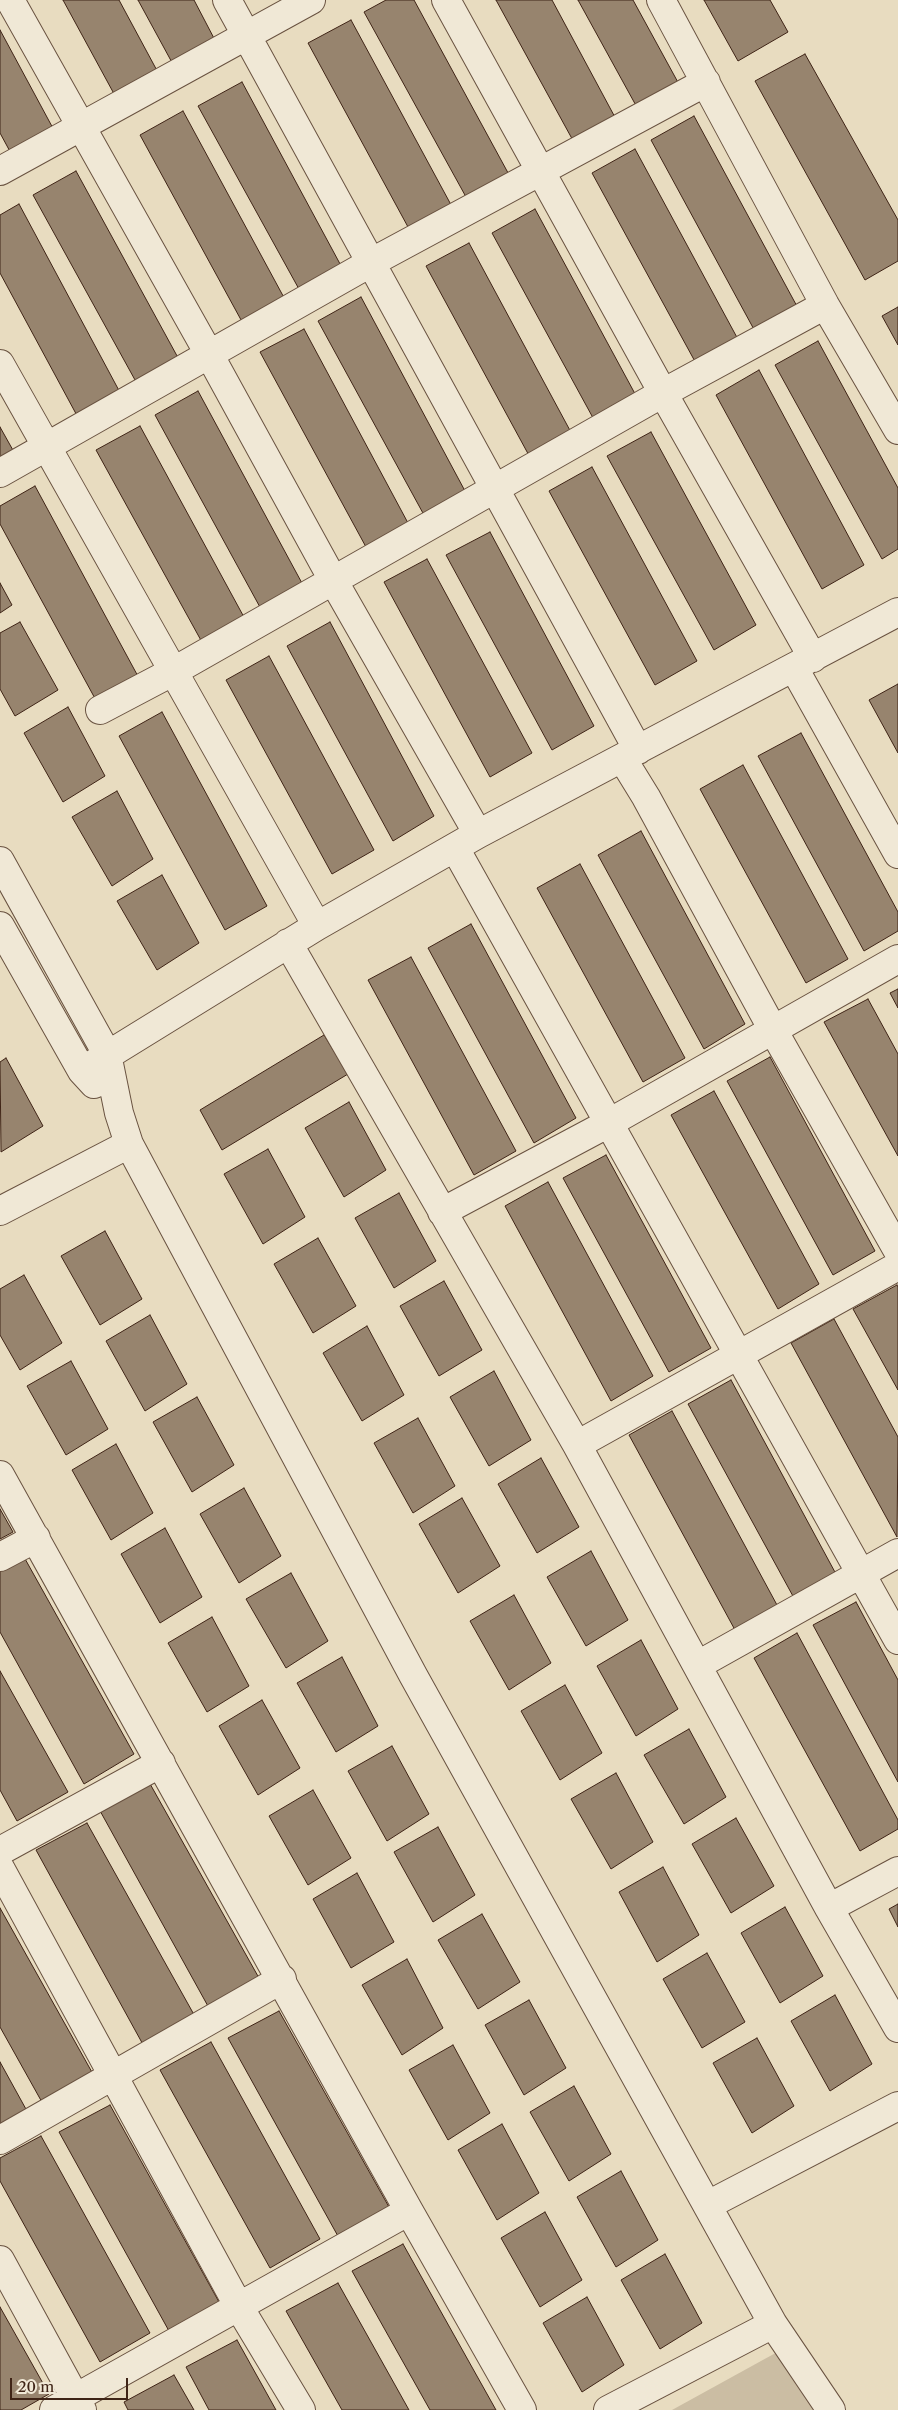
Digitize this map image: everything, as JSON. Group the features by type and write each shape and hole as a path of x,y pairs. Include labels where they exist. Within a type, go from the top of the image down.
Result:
{"street":[{"path":"10,0 81,124 333,580 478,834"},
{"path":"228,0 496,488 630,754 646,798 773,1030 898,1251"},
{"path":"0,171 81,124 311,0"},
{"path":"446,0 663,393 803,663 898,854"},
{"path":"661,0 825,305 898,430"},
{"path":"0,473 372,262 706,82"},
{"path":"100,710 174,671 663,393 825,305"},
{"path":"0,364 317,926"},
{"path":"82,1071 288,943 478,834 898,612"},
{"path":"455,848 898,1640"},
{"path":"0,861 107,1054 119,1113 129,1144 418,1684 773,2324 832,2410"},
{"path":"0,926 82,1071 119,1113"},
{"path":"288,943 577,1446 829,1908 898,2028"},
{"path":"442,1212 609,1122 898,959"},
{"path":"0,1211 129,1144"},
{"path":"577,1446 898,1266"},
{"path":"0,1475 282,1979 409,2211 522,2410"},
{"path":"0,1557 36,1538"},
{"path":"698,1665 898,1553"},
{"path":"0,1851 161,1763"},
{"path":"0,1868 239,2307 301,2410"},
{"path":"829,1908 898,1871"},
{"path":"0,2140 282,1979"},
{"path":"708,2205 898,2106"},
{"path":"0,2260 70,2406 239,2307 409,2211"},
{"path":"608,2410 773,2324"}],"shaded area":[{"path":"781,2350 814,2410 672,2410"}],"building":[{"path":"63,0 119,0 161,78 119,103"},
{"path":"138,0 194,0 217,44 175,68"},
{"path":"386,0 414,0 513,182 471,206 364,12"},
{"path":"496,0 552,0 617,121 576,146"},
{"path":"578,0 633,0 680,86 639,111"},
{"path":"704,0 770,0 788,32 738,61"},
{"path":"351,20 456,214 414,238 308,43"},
{"path":"0,30 55,132 13,157 0,133"},
{"path":"805,54 898,220 898,261 865,280 755,81"},
{"path":"242,82 346,275 305,300 198,106"},
{"path":"183,111 288,305 246,329 140,135"},
{"path":"694,116 799,310 757,335 651,140"},
{"path":"635,149 740,343 698,367 592,173"},
{"path":"76,171 182,365 140,389 33,195"},
{"path":"19,204 123,398 81,423 0,273 0,215"},
{"path":"535,209 640,403 598,427 492,233"},
{"path":"469,243 573,436 532,461 426,266"},
{"path":"361,297 465,491 424,515 318,321"},
{"path":"898,307 898,345 882,316"},
{"path":"304,329 408,523 366,547 260,352"},
{"path":"818,341 898,488 898,549 882,559 775,365"},
{"path":"759,370 864,565 822,589 716,395"},
{"path":"198,391 303,585 261,609 155,415"},
{"path":"140,426 245,619 203,644 96,450"},
{"path":"0,427 14,452 0,459"},
{"path":"651,432 756,625 714,650 607,456"},
{"path":"592,467 697,661 655,685 549,491"},
{"path":"35,486 140,680 98,704 0,524 0,506"},
{"path":"490,532 594,726 552,750 446,555"},
{"path":"427,559 532,753 490,777 384,582"},
{"path":"0,583 12,605 0,613"},
{"path":"20,622 58,690 15,716 0,689 0,633"},
{"path":"330,622 434,816 393,841 287,646"},
{"path":"269,656 374,850 332,874 226,680"},
{"path":"898,684 898,753 869,700"},
{"path":"68,707 105,776 63,802 24,733"},
{"path":"162,712 267,906 225,930 119,736"},
{"path":"801,733 898,912 898,931 864,951 758,756"},
{"path":"743,765 848,959 806,983 700,789"},
{"path":"117,791 153,859 112,886 72,817"},
{"path":"641,831 745,1024 704,1049 598,855"},
{"path":"580,864 685,1058 643,1082 537,888"},
{"path":"162,875 199,943 157,970 117,901"},
{"path":"471,924 576,1118 534,1143 428,948"},
{"path":"411,957 516,1151 474,1175 368,980"},
{"path":"898,989 898,1008 890,993"},
{"path":"868,999 898,1054 898,1156 824,1022"},
{"path":"324,1035 348,1074 222,1150 200,1110"},
{"path":"770,1057 875,1251 833,1275 727,1081"},
{"path":"6,1058 43,1126 1,1152 0,1062"},
{"path":"714,1091 819,1284 778,1309 671,1115"},
{"path":"349,1102 386,1170 344,1197 305,1128"},
{"path":"268,1149 305,1217 263,1244 224,1174"},
{"path":"606,1155 711,1348 669,1372 563,1178"},
{"path":"548,1182 653,1376 611,1401 505,1206"},
{"path":"399,1193 436,1261 394,1288 355,1218"},
{"path":"105,1231 142,1299 100,1325 61,1256"},
{"path":"318,1238 356,1306 313,1333 274,1264"},
{"path":"24,1275 62,1343 20,1370 0,1335 0,1289"},
{"path":"444,1281 482,1350 439,1376 400,1306"},
{"path":"897,1285 898,1287 898,1390 853,1309"},
{"path":"150,1315 187,1384 145,1411 106,1341"},
{"path":"834,1319 898,1437 897,1537 791,1343"},
{"path":"367,1326 404,1395 362,1421 323,1353"},
{"path":"71,1361 108,1429 66,1455 27,1386"},
{"path":"494,1371 531,1440 489,1466 450,1397"},
{"path":"731,1380 836,1574 794,1598 688,1404"},
{"path":"197,1397 234,1465 192,1492 153,1422"},
{"path":"672,1411 777,1605 735,1630 629,1435"},
{"path":"418,1418 455,1486 413,1513 374,1443"},
{"path":"116,1444 153,1513 111,1540 72,1470"},
{"path":"541,1458 579,1527 537,1553 498,1484"},
{"path":"244,1488 281,1556 239,1583 200,1514"},
{"path":"462,1498 500,1566 458,1593 419,1524"},
{"path":"0,1509 13,1532 0,1539"},
{"path":"165,1528 202,1597 160,1623 121,1554"},
{"path":"591,1551 628,1620 586,1646 547,1577"},
{"path":"24,1557 134,1754 84,1784 0,1632 0,1571"},
{"path":"291,1573 328,1641 286,1668 246,1599"},
{"path":"514,1595 551,1663 509,1690 470,1621"},
{"path":"856,1602 898,1680 898,1782 813,1625"},
{"path":"212,1617 249,1686 207,1712 168,1643"},
{"path":"797,1633 898,1820 898,1829 860,1851 754,1658"},
{"path":"641,1640 678,1709 636,1736 597,1666"},
{"path":"342,1657 378,1726 336,1752 297,1683"},
{"path":"0,1671 68,1792 17,1821 0,1790"},
{"path":"565,1685 602,1753 560,1780 521,1711"},
{"path":"262,1700 300,1768 258,1795 219,1726"},
{"path":"689,1729 726,1797 684,1824 644,1755"},
{"path":"392,1746 429,1814 387,1841 348,1771"},
{"path":"616,1773 653,1842 611,1869 571,1799"},
{"path":"149,1782 259,1978 209,2008 99,1809"},
{"path":"313,1790 351,1858 308,1885 269,1816"},
{"path":"736,1818 774,1886 731,1913 692,1844"},
{"path":"87,1823 197,2020 146,2050 36,1850"},
{"path":"438,1827 475,1895 433,1922 394,1852"},
{"path":"663,1867 699,1935 657,1962 619,1892"},
{"path":"357,1873 394,1942 351,1968 313,1899"},
{"path":"898,1904 898,1927 889,1909"},
{"path":"785,1907 823,1976 780,2003 741,1933"},
{"path":"0,1908 93,2074 43,2104 0,2027"},
{"path":"482,1914 520,1982 478,2009 438,1940"},
{"path":"707,1953 745,2022 702,2048 663,1979"},
{"path":"407,1959 443,2028 402,2055 362,1985"},
{"path":"835,1995 872,2064 830,2091 791,2021"},
{"path":"529,2000 566,2068 524,2095 485,2025"},
{"path":"279,2011 389,2207 339,2238 228,2038"},
{"path":"757,2038 794,2106 752,2133 713,2063"},
{"path":"211,2042 320,2239 270,2268 160,2070"},
{"path":"453,2045 490,2113 448,2140 409,2070"},
{"path":"0,2062 27,2111 0,2127"},
{"path":"574,2086 611,2154 569,2181 530,2112"},
{"path":"110,2105 219,2302 169,2331 59,2132"},
{"path":"502,2124 539,2193 497,2220 458,2150"},
{"path":"41,2136 150,2333 100,2362 0,2181 0,2158"},
{"path":"621,2171 658,2240 616,2267 577,2197"},
{"path":"545,2212 582,2280 540,2307 501,2238"},
{"path":"403,2244 496,2410 430,2410 352,2271"},
{"path":"665,2254 702,2323 660,2349 621,2280"},
{"path":"338,2283 409,2410 342,2410 286,2311"},
{"path":"587,2297 624,2365 582,2392 543,2323"},
{"path":"0,2307 49,2394 21,2410 0,2410"},
{"path":"237,2340 276,2410 209,2410 186,2367"},
{"path":"174,2375 194,2410 128,2410 124,2402"}]}
